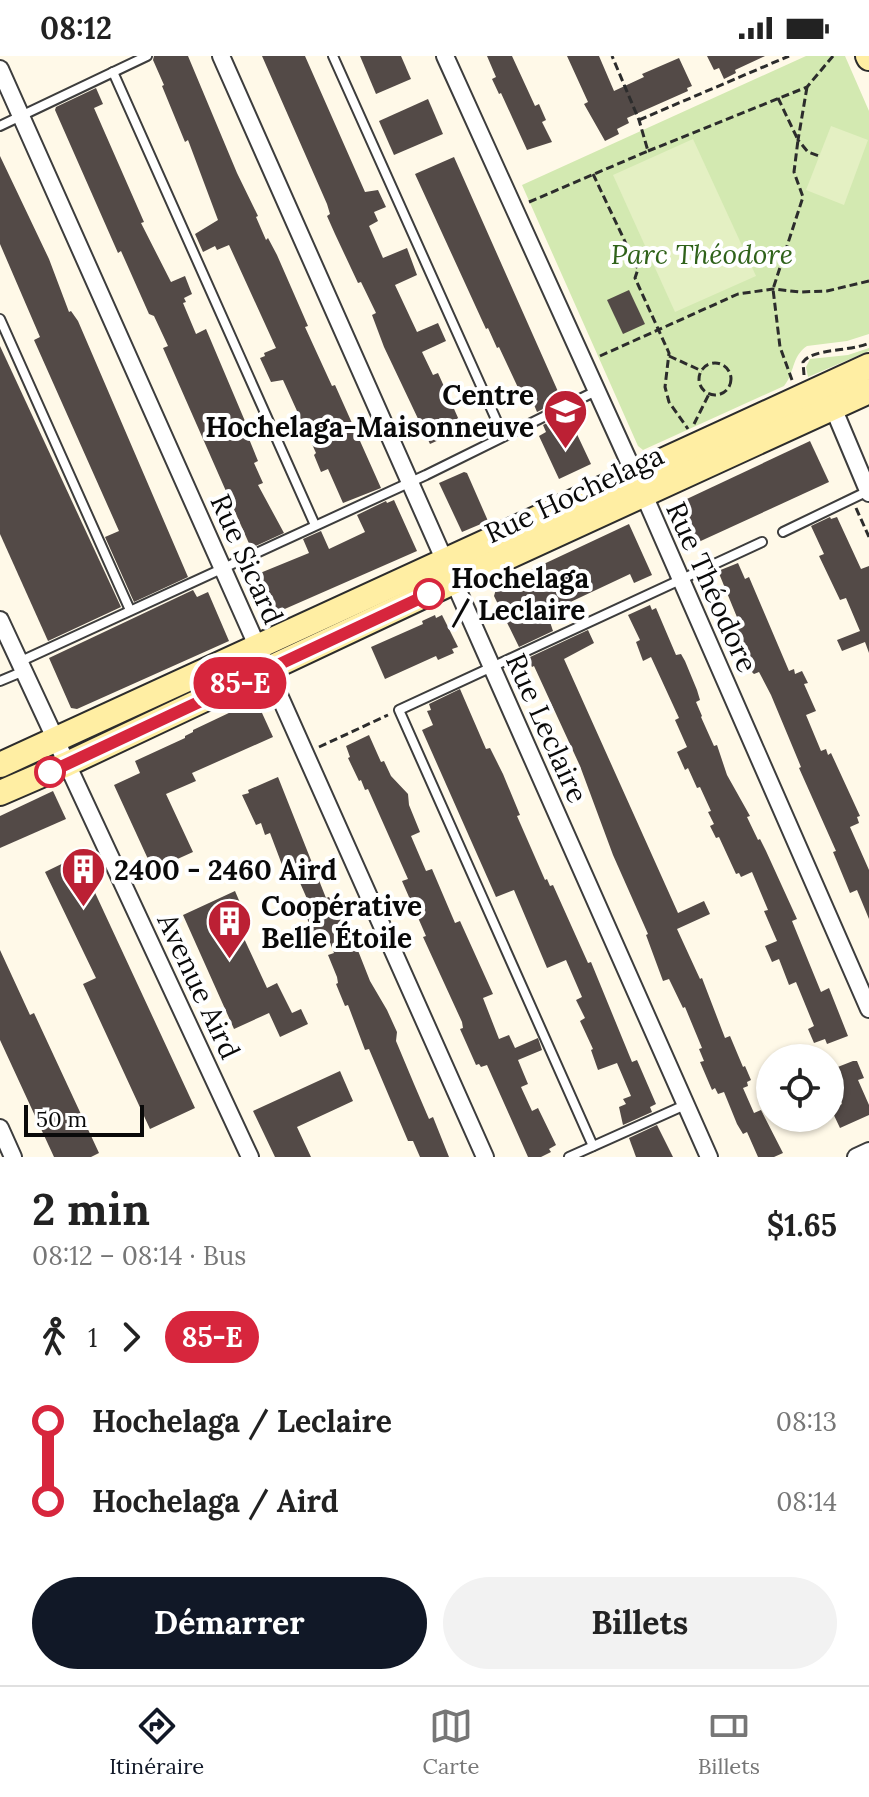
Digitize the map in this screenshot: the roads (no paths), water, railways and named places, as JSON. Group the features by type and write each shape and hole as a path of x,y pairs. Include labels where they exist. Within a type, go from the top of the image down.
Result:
{"main road":[{"name":"Rue Hochelaga","path":"0,765 257,645 449,572 639,485 869,366"},
{"name":"Rue Hochelaga","path":"815,392 869,391"},
{"name":"Rue Hochelaga","path":"0,793 268,670 449,572"}],"street":[{"name":"Rue Leclaire","path":"221,56 709,1157"},
{"name":"Rue Théodore","path":"445,56 639,485 869,1009"},
{"name":"Rue Sicard","path":"0,69 485,1157"},
{"path":"815,392 869,491"},
{"name":"Avenue Aird","path":"0,620 250,1157"},
{"path":"0,1128 13,1157"},
{"path":"856,1157 869,1151"}],"lane":[{"path":"0,126 147,56"},
{"path":"333,56 503,435"},
{"path":"113,72 315,525"},
{"path":"0,319 130,610"},
{"path":"0,681 21,666 130,610 410,482 596,391"},
{"path":"783,532 869,491"},
{"path":"593,1146 399,710 762,542"},
{"path":"569,1157 686,1105"}],"place":[{"name":"Centre Hochelaga-Maisonneuve","path":"565,450"},
{"name":"Hochelaga / Leclaire","path":"429,594"},
{"name":"2400 - 2460 Aird","path":"83,909"},
{"name":"Coopérative Belle Étoile","path":"230,961"}],"park label":[{"name":"Parc Théodore","path":"702,254"}]}
